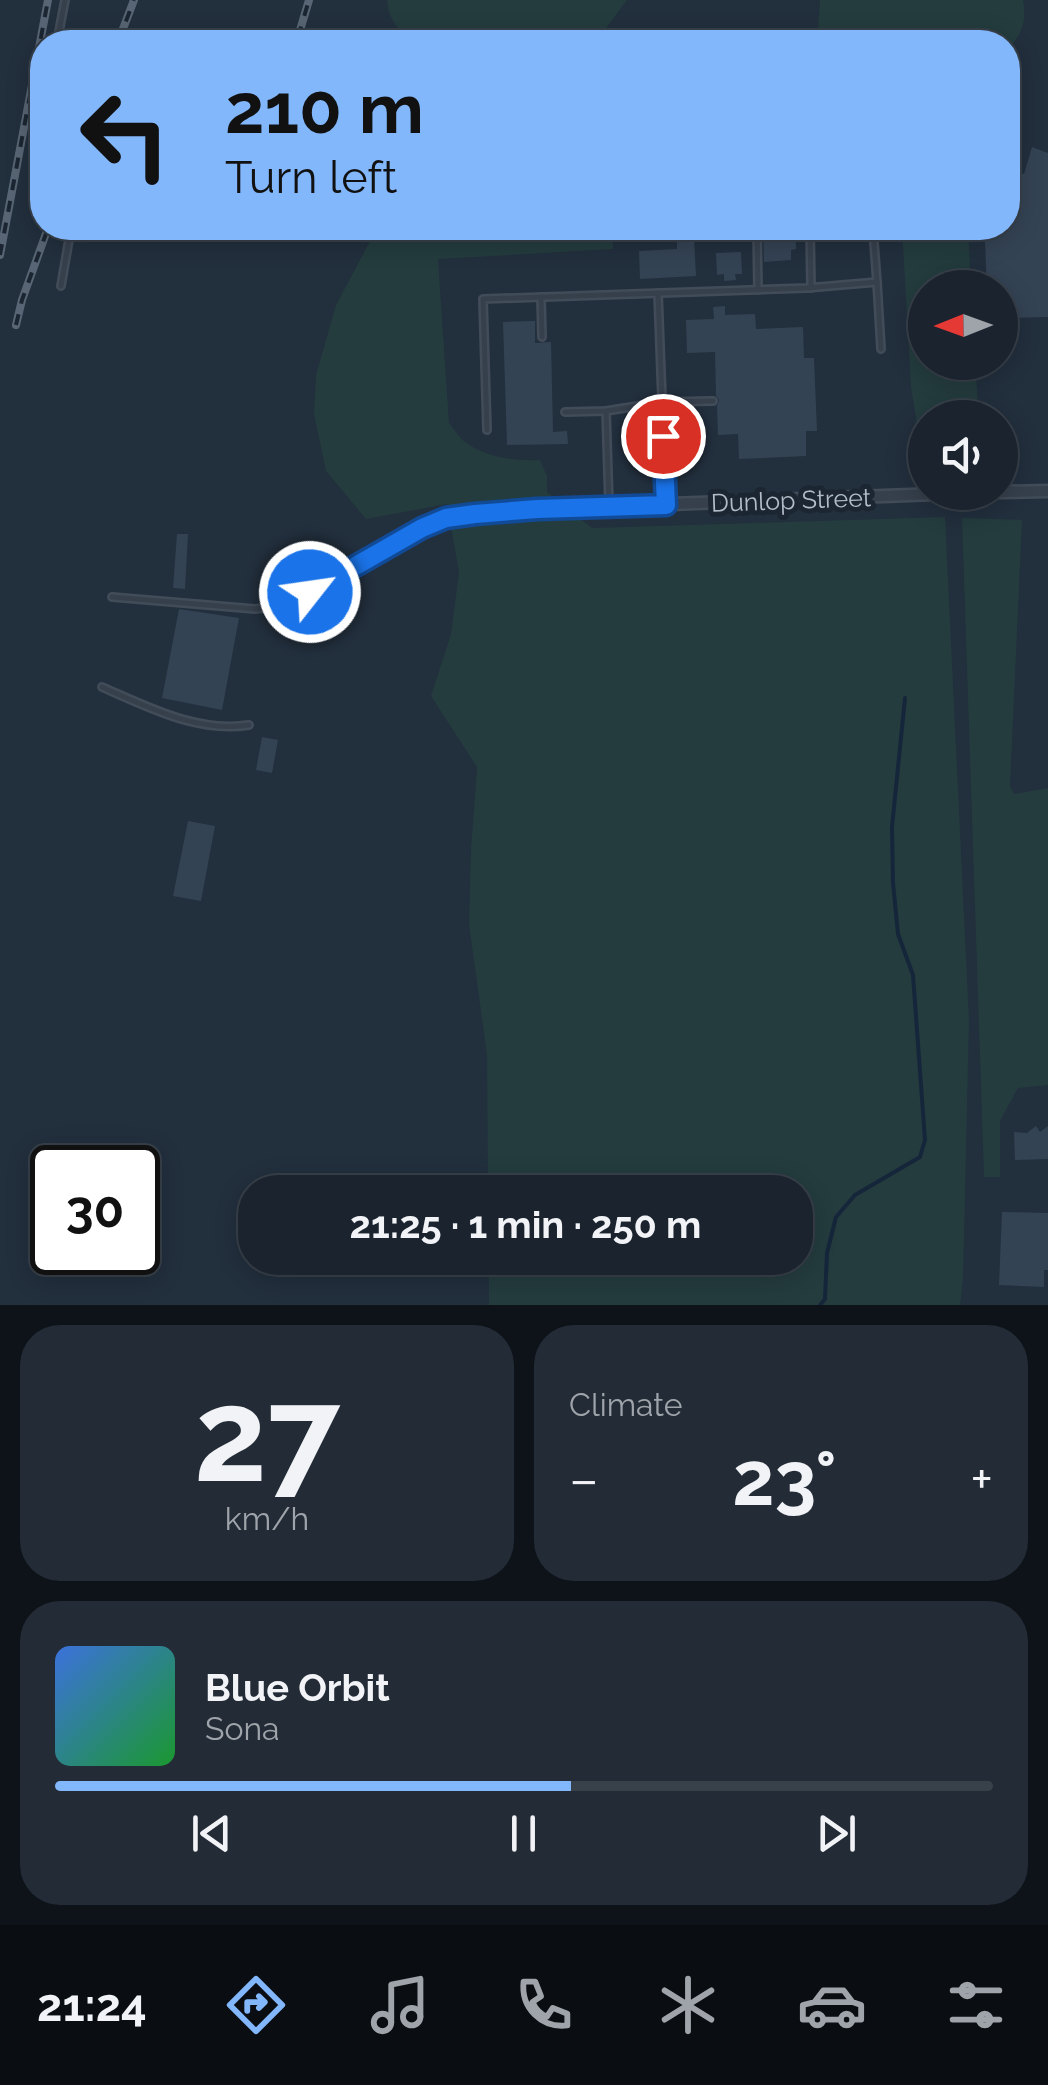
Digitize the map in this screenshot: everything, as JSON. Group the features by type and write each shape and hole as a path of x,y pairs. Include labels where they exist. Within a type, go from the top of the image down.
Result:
{"street":[{"path":"1018,492 1048,491"},
{"name":"Dunlop Street","path":"310,592 446,518 537,509 908,495"}],"lane":[{"path":"59,30 65,0"},
{"path":"61,286 69,240"},
{"path":"757,240 758,290"},
{"path":"810,240 811,288"},
{"path":"874,243 881,350"},
{"path":"487,430 483,299 811,288 877,282"},
{"path":"658,293 666,505"},
{"path":"541,297 542,338"},
{"path":"565,412 713,401"},
{"path":"606,411 609,507"},
{"path":"112,597 221,608 265,608 310,592"},
{"path":"102,687 180,718 222,728 249,725"}],"green space":[{"path":"387,0 627,0 605,30 400,30"},
{"path":"820,0 1023,0 1020,33 818,29"},
{"path":"371,240 613,240 613,249 438,259 449,423 465,442 492,455 540,460 547,476 547,492 592,528 945,517 969,1021 960,1305 489,1305 489,1275 813,1275 813,1175 488,1175 487,1055 469,924 477,767 431,696 451,634 459,572 447,504 366,519 326,471 314,414 316,375 336,305"},
{"path":"903,240 969,240 970,270 908,270 908,334"},
{"path":"911,380 976,380 978,400 913,400"},
{"path":"962,518 1022,520 1010,786 1014,794 1048,788 1048,1085 1018,1088 1000,1121 1000,1177 984,1177"}],"building":[{"path":"1032,147 1048,153 1048,317 1018,318 1018,270 986,270 985,242 980,240 1020,240 1020,172 1024,174"},
{"path":"677,240 694,240 696,276 640,279 639,251 677,249"},
{"path":"763,240 796,240 791,260 764,262"},
{"path":"741,252 742,274 735,274 736,280 724,281 724,274 717,275 716,253"},
{"path":"725,306 725,315 755,314 756,329 803,327 804,358 814,358 817,431 806,431 806,456 739,459 738,434 718,435 715,352 687,353 686,320 714,319 713,307"},
{"path":"535,321 535,343 551,342 553,432 567,431 568,444 507,445 503,322"},
{"path":"177,534 188,534 185,589 173,588"},
{"path":"179,609 239,618 222,710 162,698"},
{"path":"262,737 278,740 272,773 256,770"},
{"path":"188,821 215,826 201,901 173,896"},
{"path":"1036,1126 1040,1132 1048,1126 1048,1159 1015,1160 1014,1132 1027,1133"},
{"path":"1002,1212 1048,1213 1048,1270 1044,1270 1044,1287 999,1285"}],"waterway":[{"path":"820,1305 825,1299 827,1253 836,1217 855,1195 920,1157 925,1140 913,975 898,934 893,883 892,827 905,698"}],"railway":[{"path":"42,30 48,0"},
{"path":"123,30 134,0"},
{"path":"300,30 309,0"},
{"path":"0,255 30,96"},
{"path":"16,325 44,240"}],"route":[{"path":"310,592 446,518 537,509 666,505 663,436"}]}
